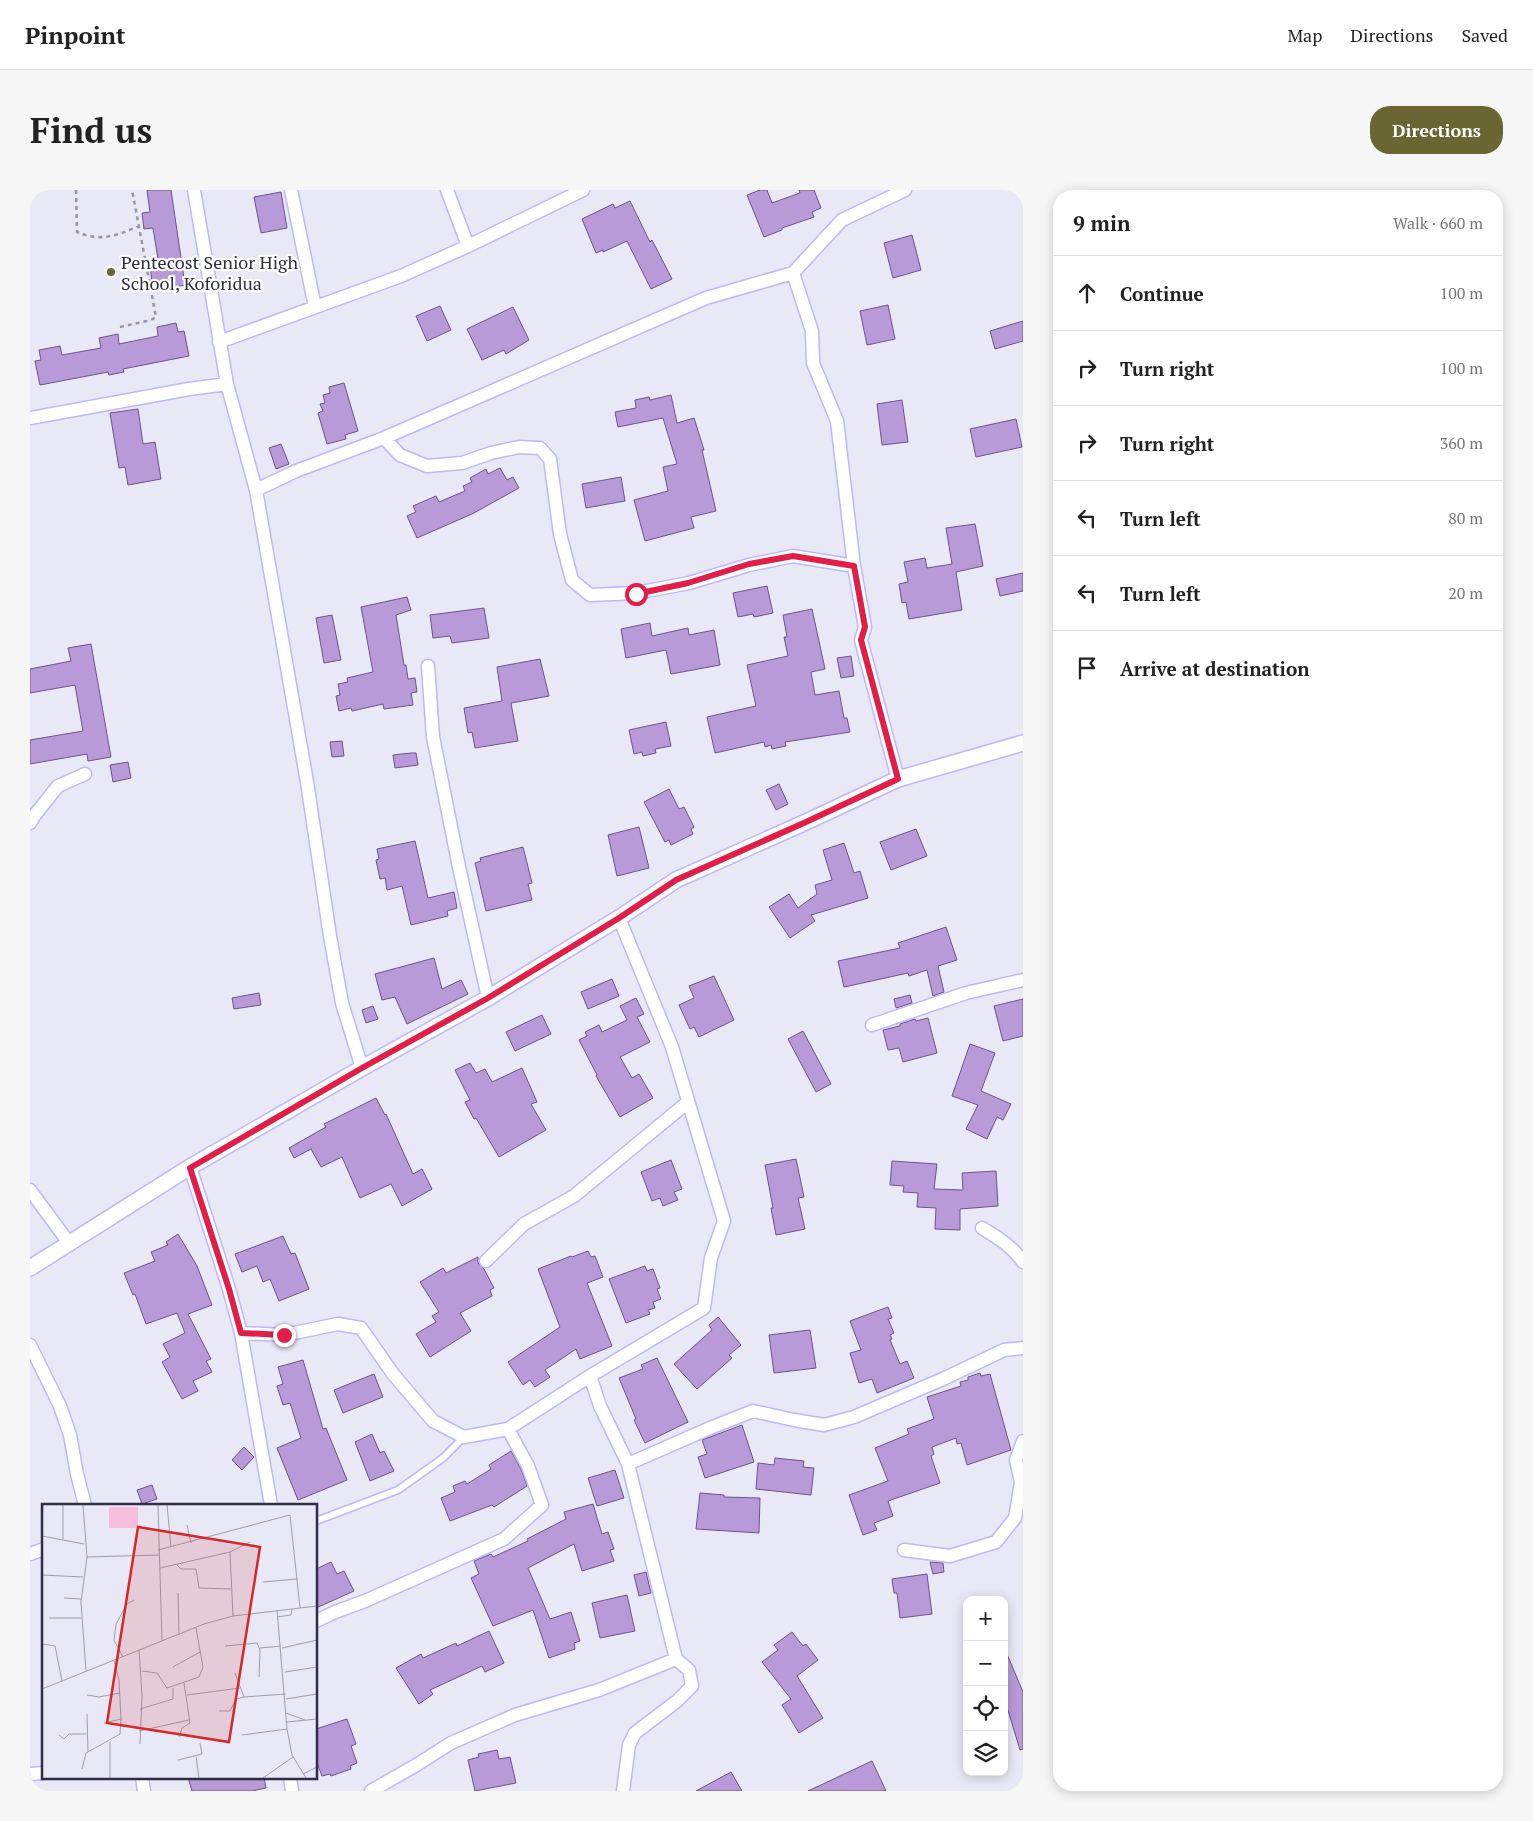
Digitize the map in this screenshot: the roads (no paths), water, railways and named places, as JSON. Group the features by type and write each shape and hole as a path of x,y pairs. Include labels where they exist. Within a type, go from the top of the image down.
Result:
{"street":[{"path":"194,190 227,384 256,490 307,782 340,993 362,1068"},
{"path":"291,190 315,307"},
{"path":"447,190 468,246"},
{"path":"219,342 401,276 468,246 583,190"},
{"path":"256,490 296,471 384,438 706,298 793,273 842,220 905,190"},
{"path":"793,273 812,331 813,363 837,421 854,566 865,627 861,640 898,779"},
{"path":"30,418 188,388 227,384"},
{"path":"384,438 400,455 427,466 462,463 491,453 519,447 540,448 550,459 560,534 572,580 590,595 636,594 688,583 749,564 793,556 854,566"},
{"path":"428,666 433,737 458,867 488,998"},
{"path":"30,1268 190,1168 362,1068 488,998 619,918 676,880 898,779 1023,743"},
{"path":"30,823 58,786 85,774"},
{"path":"241,1333 284,1335 338,1324 361,1328 393,1374 433,1421 464,1437 508,1429 590,1376 704,1308 711,1258 724,1221 669,1040 619,918"},
{"path":"872,1025 966,993 1023,980"},
{"path":"486,1261 524,1224 574,1196 688,1102"},
{"path":"190,1168 229,1289 241,1333 271,1504"},
{"path":"30,1190 69,1243"},
{"path":"982,1228 1000,1239 1018,1254 1023,1262"},
{"path":"30,1345 60,1406 70,1435 85,1504"},
{"path":"628,1464 753,1411 824,1424 854,1417 943,1379 1004,1350 1023,1348"},
{"path":"590,1376 600,1406 628,1464 676,1659 689,1670 692,1686 677,1701 635,1733 629,1745 623,1791"},
{"path":"318,1620 335,1612 366,1602 504,1539 542,1505 528,1466 508,1429"},
{"path":"904,1550 950,1556 996,1542 1015,1518 1021,1482 1016,1460 1023,1441"},
{"path":"30,1554 42,1550"},
{"path":"371,1791 451,1743 515,1715 599,1690 676,1659"},
{"path":"142,1778 144,1791"},
{"path":"290,1778 292,1791"}],"lane":[{"path":"318,1520 398,1490 443,1458 464,1437"}],"place":[{"name":"Pentecost Senior High School, Koforidua","path":"111,272"}]}
